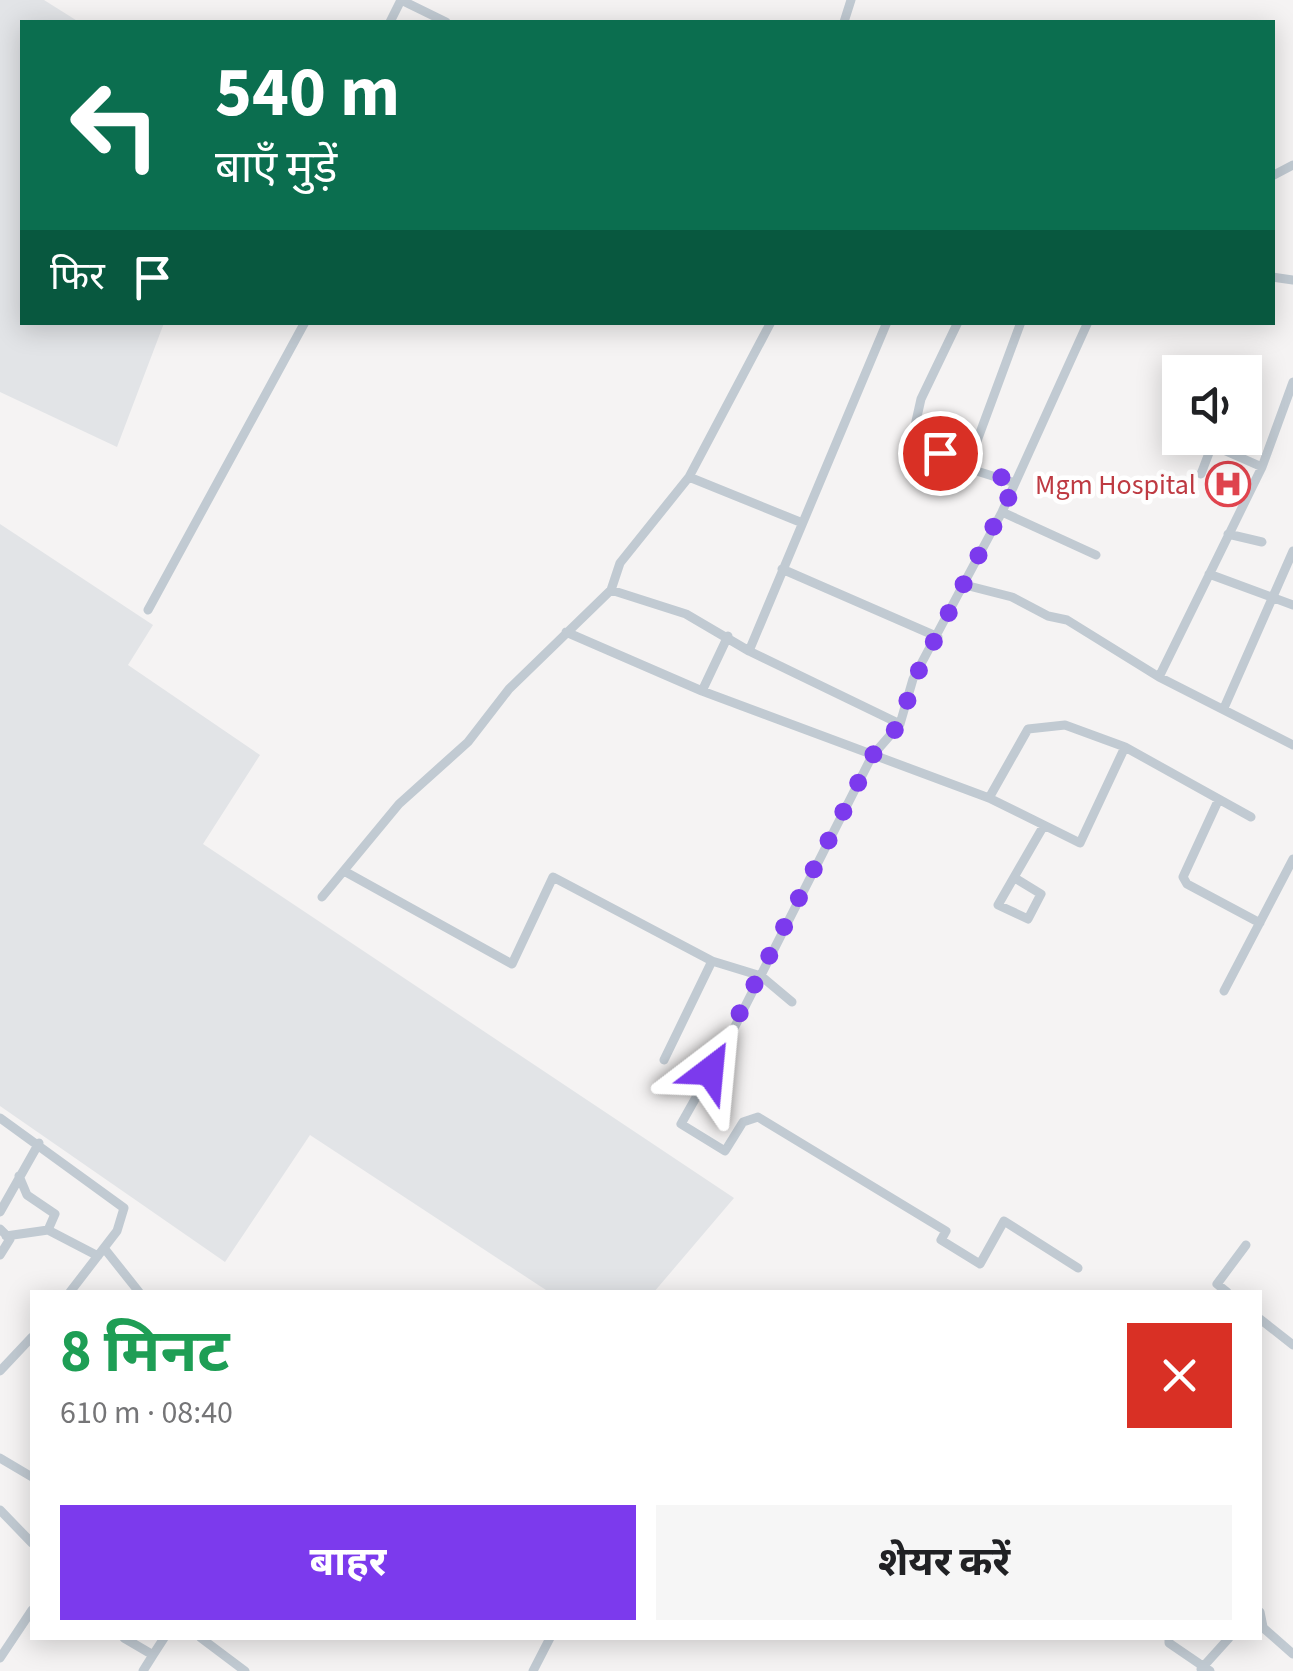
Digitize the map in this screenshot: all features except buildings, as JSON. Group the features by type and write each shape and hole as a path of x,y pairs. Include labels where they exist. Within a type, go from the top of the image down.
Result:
{"street":[{"path":"401,0 442,20"},
{"path":"148,610 302,325"},
{"path":"322,897 399,804 468,742 509,688 611,590 620,563 690,477 768,325"},
{"path":"749,651 886,325"},
{"path":"957,325 922,399 912,439 967,468 1016,483"},
{"path":"967,468 1020,325"},
{"path":"1078,1268 1004,1221 980,1264 941,1240 946,1230 758,1116 743,1122 725,1151 681,1124 872,756 900,724 914,680 1002,512 1087,325"},
{"path":"1159,677 1262,468 1293,382"},
{"path":"1201,474 1212,445 1262,468"},
{"path":"690,477 800,522"},
{"path":"1002,512 1096,555"},
{"path":"1228,534 1262,542"},
{"path":"1224,708 1293,551"},
{"path":"782,569 938,637"},
{"path":"1209,574 1293,606"},
{"path":"965,586 1012,597 1048,616 1067,620 1159,677 1293,745"},
{"path":"611,590 686,614 749,651 900,724"},
{"path":"566,632 702,691 989,798 1080,843 1125,746"},
{"path":"702,691 728,636"},
{"path":"989,798 1028,729 1065,724 1125,746 1251,817"},
{"path":"1218,801 1183,877 1186,884 1260,923"},
{"path":"1016,878 1041,894 1028,919 998,906 1043,827"},
{"path":"1224,991 1293,858"},
{"path":"344,870 512,964 553,876 712,961 761,976 792,1002"},
{"path":"664,1060 712,961"},
{"path":"0,1118 124,1208 117,1230 72,1290"},
{"path":"0,1212 39,1143"},
{"path":"19,1176 27,1195 55,1214 48,1230"},
{"path":"3,1232 48,1230 101,1252 136,1290"},
{"path":"0,1255 10,1239 3,1232"},
{"path":"1224,1290 1216,1284 1246,1245"},
{"path":"1262,1321 1293,1345"},
{"path":"0,1371 30,1339"},
{"path":"0,1458 30,1477"},
{"path":"0,1510 30,1541"},
{"path":"0,1658 30,1613"},
{"path":"1262,1627 1293,1654"},
{"path":"127,1640 153,1655"},
{"path":"143,1671 163,1640"},
{"path":"204,1640 245,1671"},
{"path":"534,1671 549,1640"},
{"path":"1168,1640 1204,1670 1227,1640"}],"shaded area":[{"path":"0,0 44,0 76,20 20,20 20,325 163,325 117,447 0,392"},
{"path":"0,524 153,625 128,665 260,755 203,844 734,1198 656,1290 546,1290 310,1135 225,1262 0,1106"}],"place":[{"name":"Mgm Hospital","path":"1228,484"}],"route":[{"path":"710,1071 872,756 900,724 914,680 1016,483 967,468 940,453"}]}
